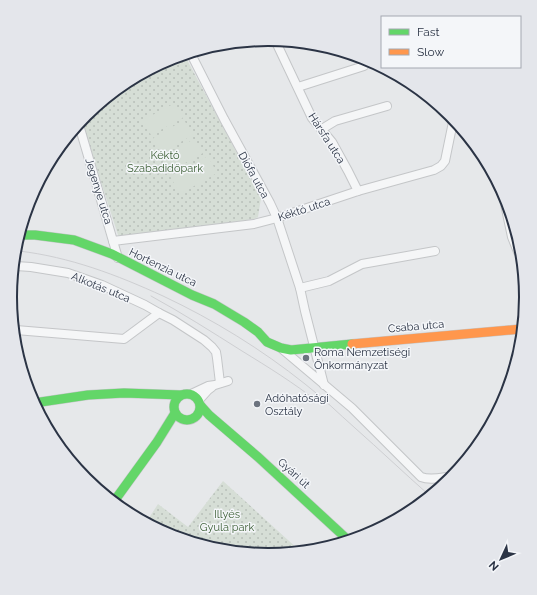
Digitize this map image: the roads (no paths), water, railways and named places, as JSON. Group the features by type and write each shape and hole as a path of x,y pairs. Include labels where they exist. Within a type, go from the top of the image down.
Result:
{"street":[{"name":"Hársfa utca","path":"278,47 312,118 332,142 358,191"},
{"name":"Diófa utca","path":"193,58 216,105 277,218 300,288 324,385"},
{"path":"298,87 364,66"},
{"path":"322,129 335,122 386,106"},
{"name":"Kéktó utca","path":"113,241 254,224 277,218 358,191 434,170 441,166 445,161 453,127"},
{"name":"Jegenye utca","path":"81,130 118,258"},
{"name":"Hortenzia utca","path":"25,236 35,235 74,240 112,254 166,282 214,304 258,332 267,342 281,348"},
{"path":"300,288 329,281 362,264 434,252"},
{"name":"Alkotás utca","path":"19,266 68,273 102,285 173,320 204,340 216,352 221,383"},
{"path":"19,330 124,339 158,313"},
{"name":"Csaba utca","path":"281,348 291,350 518,329"},
{"path":"281,348 361,417 421,477 426,479 444,477"},
{"path":"40,402 88,395 124,393 191,394 208,386 221,383"},
{"path":"157,442 175,426 185,420 195,418 200,411 200,403 208,390 221,383"},
{"path":"140,394 175,409 178,416 185,420"},
{"path":"191,394 197,398 200,403"},
{"path":"116,498 157,442 175,409 176,400 181,395"},
{"name":"Gyári út","path":"200,403 209,415 258,457 345,537"},
{"name":"Gyári út","path":"195,418 221,425"}],"tram line":[{"path":"21,251 75,262 111,274 163,296 219,325 254,347 311,389 427,493"},
{"path":"151,296 271,369 318,402"}],"place":[{"name":"Roma Nemzetiségi Önkormányzat","path":"306,358"},
{"name":"Adóhatósági Osztály","path":"257,404"}],"park label":[{"name":"Kéktó Szabadidőpark","path":"165,161"},
{"name":"Illyés Gyula park","path":"227,520"}]}
